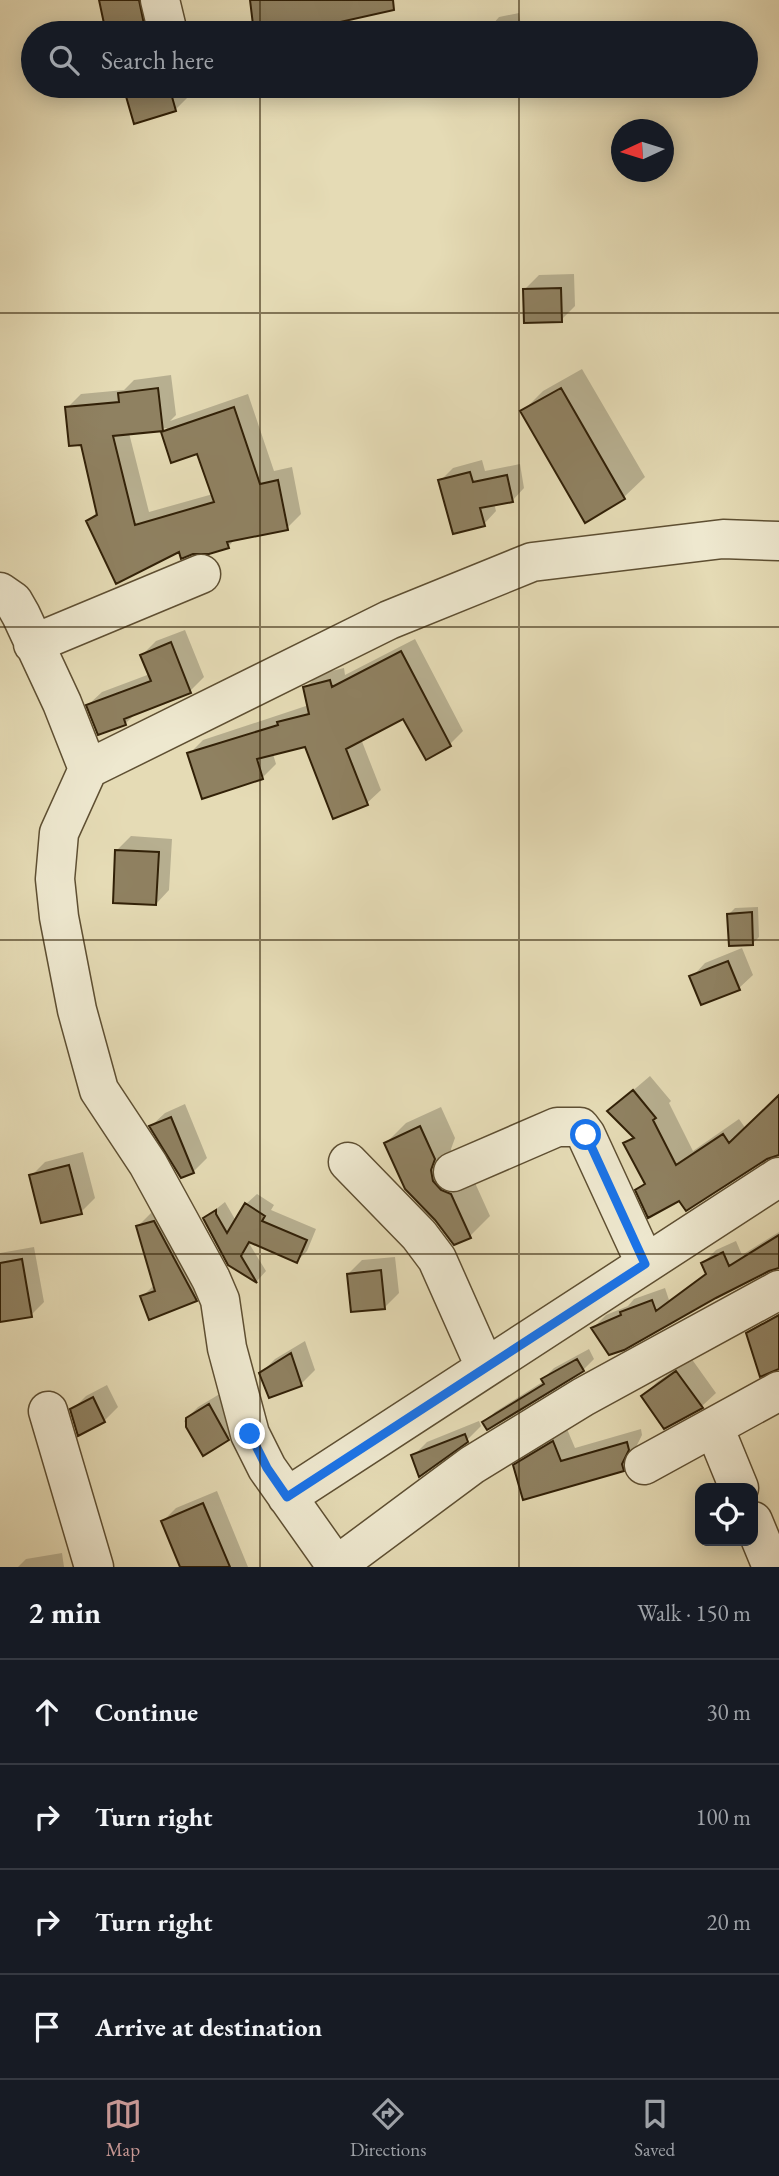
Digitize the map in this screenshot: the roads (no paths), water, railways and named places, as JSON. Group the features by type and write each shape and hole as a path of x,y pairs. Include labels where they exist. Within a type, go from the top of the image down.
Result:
{"street":[{"path":"160,0 165,21"},
{"path":"779,541 723,539 532,562 389,620 88,769 59,832 55,879 64,944 99,1090 148,1164 211,1279 220,1300 228,1348 250,1434 267,1468 336,1566 483,1458 583,1397 779,1290"},
{"path":"33,644 201,574"},
{"path":"0,592 13,601 21,615 62,703 88,769"},
{"path":"453,1171 557,1127 580,1126 645,1264"},
{"path":"348,1162 419,1235 437,1259 485,1367"},
{"path":"287,1497 779,1177"},
{"path":"643,1465 779,1391"},
{"path":"48,1411 94,1567"},
{"path":"714,1427 737,1483"},
{"path":"758,1533 772,1567"}]}
